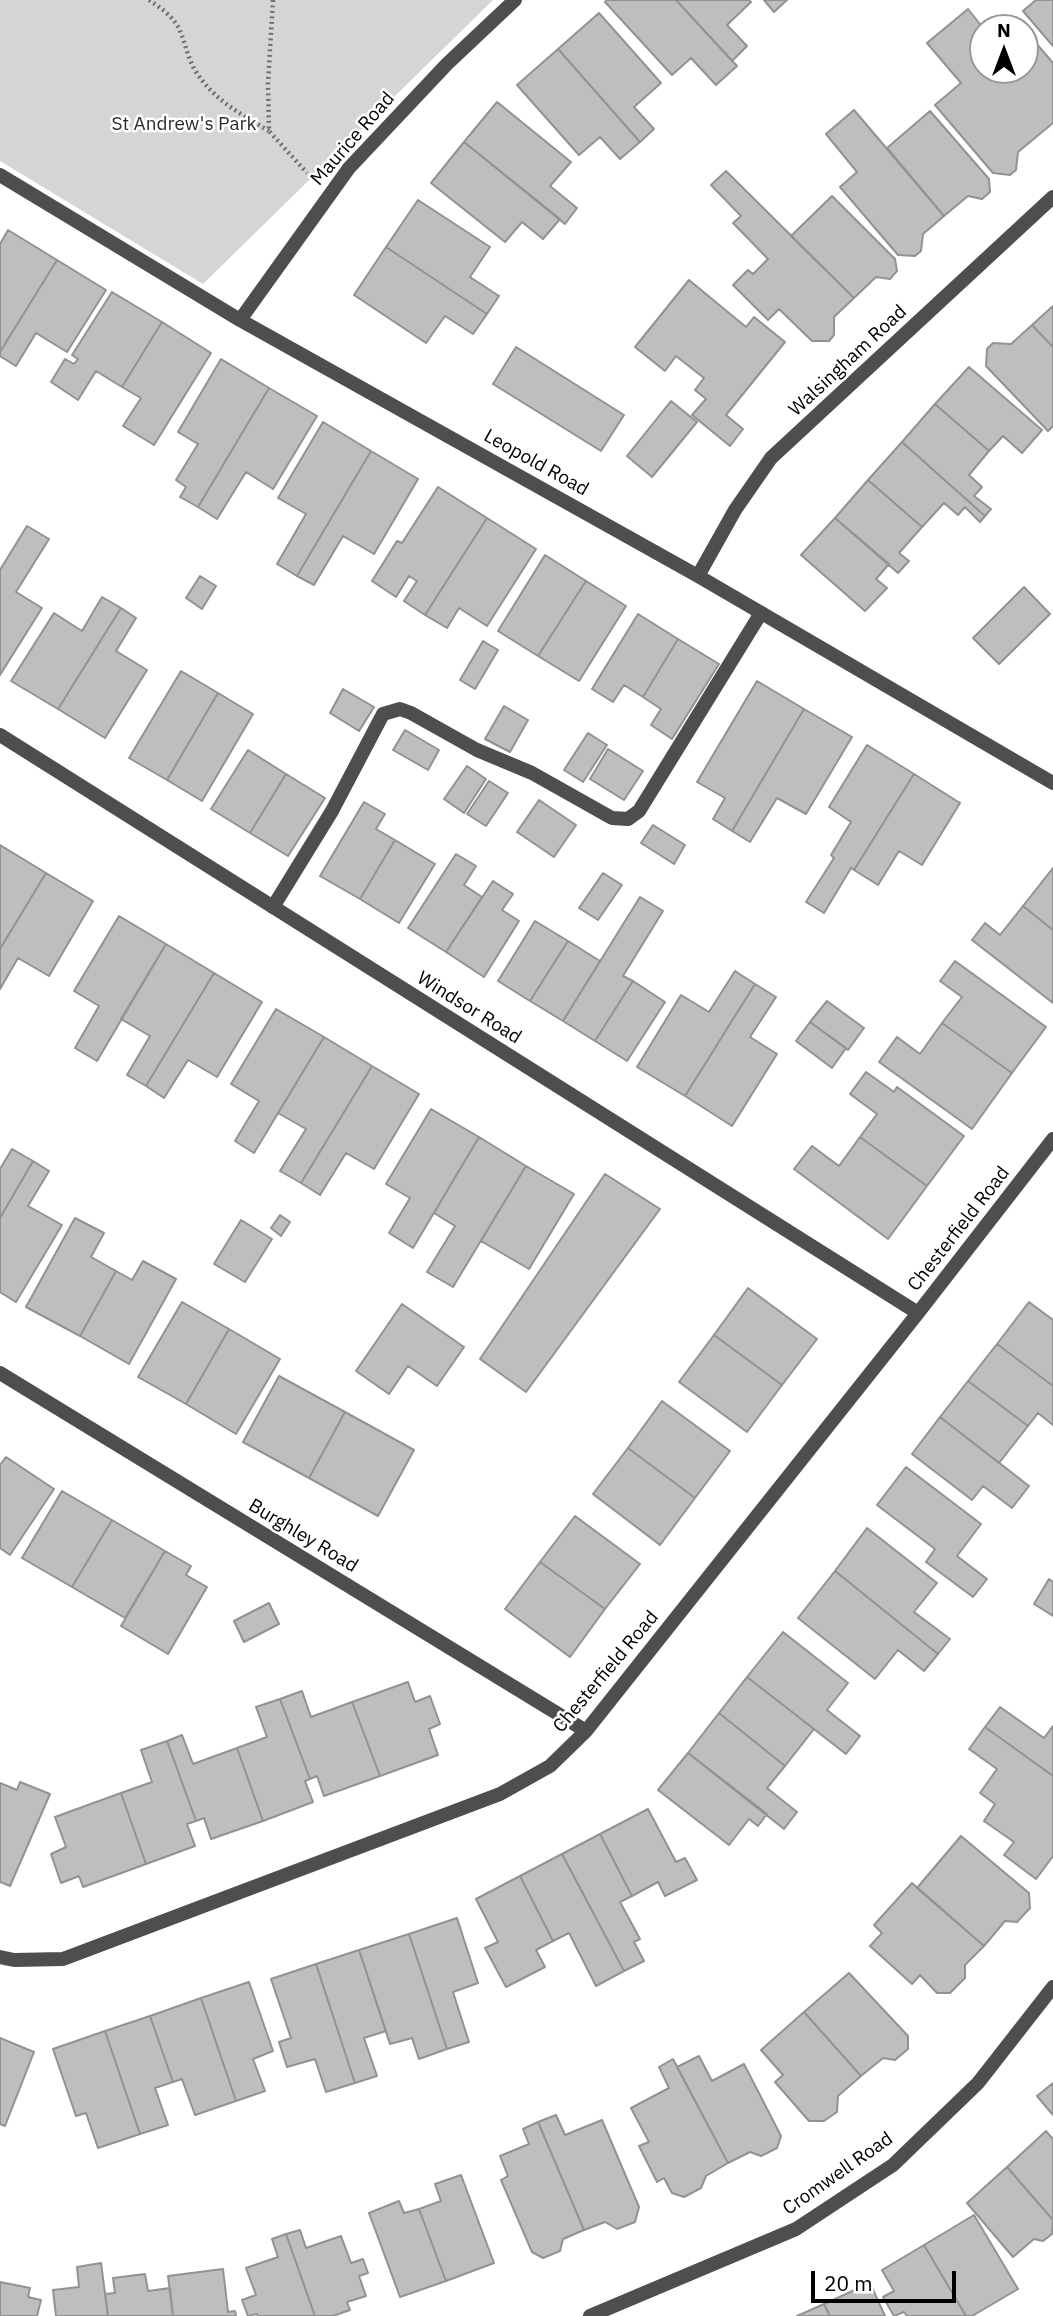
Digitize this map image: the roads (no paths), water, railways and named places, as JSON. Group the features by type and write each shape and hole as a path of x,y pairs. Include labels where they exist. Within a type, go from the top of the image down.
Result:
{"street":[{"name":"Maurice Road","path":"240,320 349,168 447,64 514,0"},
{"name":"Leopold Road","path":"0,176 240,320 698,576 1053,783"},
{"name":"Walsingham Road","path":"698,576 747,491 771,458 1053,197"},
{"path":"273,907 332,811 383,714 400,709 411,713 477,750 532,772 612,818 628,819 639,811 761,613"},
{"name":"Windsor Road","path":"0,735 918,1313"},
{"name":"Chesterfield Road","path":"0,1957 14,1960 63,1959 500,1794 550,1766 586,1731 1053,1139"},
{"name":"Burghley Road","path":"0,1373 586,1731"},
{"name":"Cromwell Road","path":"590,2316 796,2229 893,2165 978,2083 1053,1987"}],"park label":[{"name":"St Andrew's Park","path":"184,125"}]}
